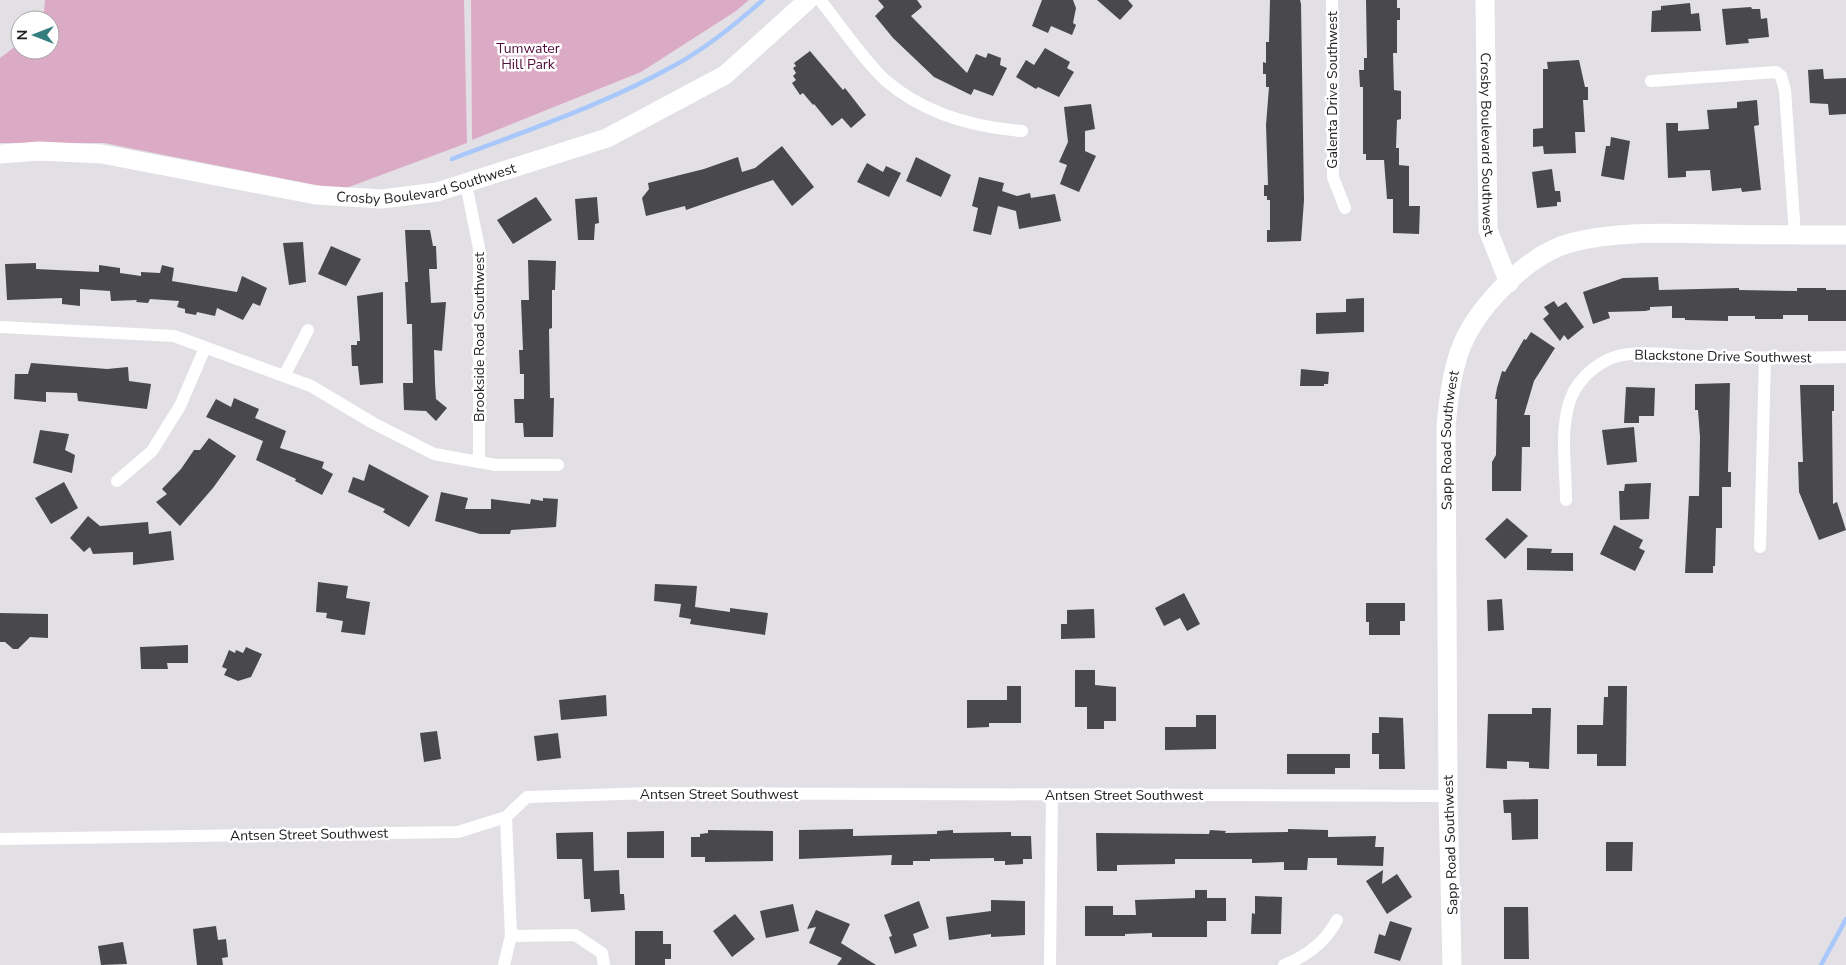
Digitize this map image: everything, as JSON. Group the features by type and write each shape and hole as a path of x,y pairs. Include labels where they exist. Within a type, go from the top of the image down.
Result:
{"street":[{"name":"Crosby Boulevard Southwest","path":"0,154 39,151 102,154 316,195 382,199 437,192 607,138 725,75 808,0"},
{"path":"820,0 885,79 909,97 936,112 964,123 990,129 1022,131"},
{"name":"Galenta Drive Southwest","path":"1332,0 1333,177 1345,208"},
{"name":"Crosby Boulevard Southwest","path":"1485,0 1488,230 1509,283"},
{"path":"1651,81 1776,72 1781,76 1785,90 1795,235"},
{"name":"Brookside Road Southwest","path":"466,184 479,248 479,462"},
{"name":"Sapp Road Southwest","path":"1452,965 1445,543 1446,427 1449,396 1460,352 1472,327 1488,305 1525,268 1568,244 1609,236 1681,234 1846,235"},
{"path":"0,327 174,336 311,386 372,423 434,454 496,465 558,465"},
{"path":"284,376 308,330"},
{"path":"117,481 152,450 180,406 204,348"},
{"name":"Blackstone Drive Southwest","path":"1566,500 1567,412 1575,389 1592,370 1607,360 1633,354 1765,358 1846,358"},
{"path":"1760,547 1765,358"},
{"name":"Antsen Street Southwest","path":"0,839 458,832 506,817 527,797 653,793 1448,796"},
{"path":"1050,965 1052,795"},
{"path":"504,965 511,936 506,817"},
{"path":"1284,965 1302,956 1322,942 1337,920"},
{"path":"511,936 575,935 602,952 604,965"}],"green space":[{"path":"45,0 464,0 467,143 341,190 104,143 0,143 0,58 10,50 10,60 60,60 60,10 44,10"},
{"name":"Tumwater Hill Park","path":"471,0 749,0 736,11 641,72 472,140"}],"building":[{"path":"878,0 917,0 922,7 911,16 967,73 976,54 986,58 988,53 1001,58 1000,65 1007,68 993,96 974,89 971,95 934,77 893,38 875,16 884,7"},
{"path":"1042,0 1073,0 1076,8 1073,23 1076,25 1072,35 1051,26 1048,33 1032,26"},
{"path":"1097,0 1128,0 1133,6 1120,20"},
{"path":"1270,0 1300,0 1301,4 1304,200 1301,241 1267,242 1267,230 1270,230 1270,200 1267,200 1267,196 1264,196 1264,185 1268,185 1266,125 1269,87 1266,87 1266,74 1263,74 1263,62 1266,63 1266,42 1269,42"},
{"path":"1366,0 1397,0 1397,8 1400,8 1400,20 1397,20 1397,53 1393,53 1394,90 1401,91 1401,119 1397,120 1396,148 1399,148 1399,165 1409,166 1409,206 1420,206 1419,234 1393,233 1393,199 1387,199 1384,160 1366,160 1366,154 1363,154 1363,87 1360,87 1359,70 1364,70 1364,58 1367,58"},
{"path":"1690,3 1691,14 1699,13 1701,31 1651,32 1652,11 1661,10 1661,6"},
{"path":"1751,7 1752,9 1760,9 1761,19 1767,18 1769,37 1748,39 1749,43 1726,45 1722,9"},
{"path":"1045,48 1070,62 1067,68 1074,72 1059,97 1038,87 1036,89 1016,77 1026,60 1034,65"},
{"path":"810,51 843,90 845,88 866,115 851,128 842,118 832,126 803,93 800,95 792,83 796,80 793,76 796,73 793,68 796,66 794,63"},
{"path":"1579,60 1585,87 1588,87 1588,100 1583,100 1585,132 1575,132 1576,153 1544,154 1543,146 1533,147 1533,129 1543,128 1543,69 1548,69 1547,62"},
{"path":"1823,69 1824,79 1846,78 1846,114 1829,115 1828,104 1810,103 1808,70"},
{"path":"1757,100 1759,125 1754,126 1761,190 1742,192 1741,188 1712,191 1710,170 1686,171 1686,177 1668,178 1666,123 1678,123 1678,131 1709,129 1707,110 1737,108 1737,102"},
{"path":"1091,104 1095,129 1085,131 1085,151 1096,156 1079,192 1060,184 1067,165 1059,162 1068,142 1064,107"},
{"path":"1611,137 1630,141 1624,180 1601,176 1606,146 1610,146"},
{"path":"782,146 814,187 792,206 773,180 686,210 685,206 646,216 642,198 649,189 648,183 704,169 738,157 742,172 755,168"},
{"path":"916,157 951,175 941,197 906,181"},
{"path":"867,163 883,172 886,166 901,173 889,197 857,182"},
{"path":"1552,169 1555,191 1560,191 1561,202 1557,202 1557,206 1537,208 1532,172"},
{"path":"979,177 1004,183 1002,191 1017,196 1030,193 1031,198 1055,194 1061,221 1019,229 1016,211 998,206 991,235 973,231 978,208 972,206"},
{"path":"536,197 552,220 513,244 497,220"},
{"path":"597,197 599,223 595,224 594,240 578,240 575,199"},
{"path":"405,230 430,230 433,246 436,246 437,269 429,269 431,303 446,302 442,351 434,350 436,399 447,408 436,421 426,411 404,410 403,383 413,383 412,324 407,324 405,282 408,282"},
{"path":"303,242 306,282 289,285 283,243"},
{"path":"331,246 361,259 346,286 318,274"},
{"path":"528,260 556,261 555,290 552,290 552,328 549,329 550,398 554,398 553,437 524,437 523,423 515,423 514,399 524,399 524,374 520,374 519,350 523,350 521,300 529,300"},
{"path":"36,263 36,269 99,272 99,265 120,268 120,273 141,276 141,272 160,273 162,265 174,268 172,281 237,292 242,276 267,288 260,306 253,303 243,320 217,308 215,316 197,312 196,315 185,313 185,309 177,307 179,301 150,299 148,303 136,302 137,300 111,301 110,291 80,289 80,306 62,304 62,298 7,300 5,264"},
{"path":"1658,277 1659,290 1739,288 1739,290 1797,291 1797,288 1826,288 1826,290 1846,290 1846,321 1808,321 1808,315 1783,315 1783,319 1755,319 1755,316 1728,316 1728,321 1685,320 1685,318 1672,318 1672,306 1650,307 1650,310 1645,311 1608,312 1610,318 1593,324 1583,292 1623,278"},
{"path":"383,292 383,383 360,385 358,366 352,366 351,345 357,345 357,341 360,341 357,296"},
{"path":"1364,298 1364,332 1316,334 1316,313 1346,312 1346,299"},
{"path":"1554,301 1558,307 1566,302 1584,327 1568,340 1564,335 1560,341 1543,319 1549,314 1544,307"},
{"path":"1531,332 1555,348 1534,381 1524,415 1530,415 1530,447 1522,447 1521,491 1492,491 1492,462 1496,455 1497,399 1495,399 1497,388 1502,371 1505,372 1524,339 1526,340"},
{"path":"31,363 107,369 128,367 129,381 151,384 147,409 78,401 77,393 46,392 46,402 14,399 15,374 28,374"},
{"path":"1301,369 1329,372 1328,384 1324,384 1324,386 1300,386"},
{"path":"1730,383 1728,472 1731,472 1731,487 1722,487 1722,528 1716,528 1715,566 1713,566 1713,573 1685,573 1689,496 1699,496 1700,437 1698,410 1695,410 1695,384"},
{"path":"1800,385 1834,385 1834,411 1832,411 1833,504 1837,502 1846,530 1819,540 1799,492 1798,462 1803,462"},
{"path":"1626,387 1655,388 1654,416 1639,416 1639,423 1624,423"},
{"path":"234,398 259,409 255,418 286,431 280,448 324,462 322,468 333,474 322,495 295,481 296,479 256,460 263,441 206,417 216,399 231,407"},
{"path":"1634,427 1637,462 1607,465 1602,430"},
{"path":"40,430 69,434 65,450 75,455 72,473 33,463"},
{"path":"209,438 236,456 213,488 180,526 156,502 167,494 162,489 181,469 194,450 200,450"},
{"path":"369,464 429,496 409,527 383,512 385,509 348,492 353,477 364,481"},
{"path":"64,482 78,508 51,524 35,498"},
{"path":"1651,483 1649,519 1620,520 1619,491 1624,491 1625,484"},
{"path":"441,492 468,498 465,509 491,509 491,499 530,504 531,499 543,501 543,498 558,499 556,527 511,530 510,534 480,534 435,521"},
{"path":"88,516 100,526 148,522 149,534 171,531 174,560 133,565 133,552 93,554 90,547 84,552 70,538"},
{"path":"1507,518 1528,536 1505,559 1485,539"},
{"path":"1614,525 1643,540 1639,548 1645,551 1635,571 1600,554"},
{"path":"1527,548 1552,549 1551,553 1573,553 1573,571 1527,570"},
{"path":"318,582 348,586 346,598 370,602 365,635 341,632 343,621 326,618 327,613 316,612"},
{"path":"655,584 697,586 695,607 730,612 730,608 768,613 765,635 690,624 691,619 679,617 681,604 654,601"},
{"path":"1184,593 1200,624 1187,631 1180,618 1164,626 1155,608"},
{"path":"1502,599 1504,630 1488,631 1487,600"},
{"path":"1366,603 1405,603 1405,621 1400,621 1400,635 1369,635 1369,622 1366,622"},
{"path":"1094,609 1095,638 1061,639 1061,624 1067,624 1067,610"},
{"path":"0,613 48,614 48,638 30,637 18,649 13,649 5,642 0,642"},
{"path":"188,645 188,663 167,663 168,669 141,669 140,647"},
{"path":"246,647 262,654 251,677 238,681 224,675 227,669 222,667 229,650 235,653 236,650 243,653"},
{"path":"1075,670 1095,670 1095,685 1116,687 1116,721 1104,721 1104,729 1087,729 1087,707 1075,707"},
{"path":"1007,686 1021,686 1021,723 989,723 989,727 967,728 967,700 1007,700"},
{"path":"1608,686 1627,686 1626,766 1597,766 1597,754 1577,754 1577,725 1603,725 1604,697 1608,697"},
{"path":"606,695 607,716 561,720 559,700"},
{"path":"1532,708 1551,708 1549,769 1529,768 1529,762 1507,761 1507,769 1486,768 1488,714 1532,714"},
{"path":"1196,715 1216,715 1216,749 1165,750 1165,727 1196,727"},
{"path":"1379,717 1403,718 1405,769 1379,769 1379,754 1372,754 1372,733 1379,733"},
{"path":"437,731 441,759 424,762 420,733"},
{"path":"558,733 561,758 537,761 534,736"},
{"path":"1287,754 1350,754 1350,768 1335,768 1335,774 1287,774"},
{"path":"1538,799 1538,839 1512,840 1511,813 1504,813 1503,800"},
{"path":"853,829 853,836 937,834 937,831 953,830 953,833 1011,832 1011,836 1031,836 1032,859 1023,859 1023,864 1005,865 1005,861 994,861 994,858 930,859 930,861 913,861 913,865 891,865 892,855 799,859 799,830"},
{"path":"1288,829 1328,830 1328,837 1376,836 1375,847 1384,847 1383,866 1337,865 1337,858 1308,858 1307,870 1284,870 1284,862 1252,863 1252,859 1175,859 1175,864 1117,865 1117,871 1097,871 1096,833 1209,834 1210,830 1226,831 1225,833 1288,832"},
{"path":"708,830 773,831 773,861 705,862 705,857 691,857 691,837 700,837 700,834 708,833"},
{"path":"664,831 664,858 627,858 627,832"},
{"path":"593,832 594,871 619,870 620,894 624,894 625,910 591,912 590,899 584,899 582,859 557,859 556,833"},
{"path":"1606,842 1633,842 1632,871 1606,871"},
{"path":"1383,870 1382,884 1397,874 1412,897 1387,914 1366,881"},
{"path":"1195,890 1207,890 1207,898 1226,898 1226,921 1207,921 1207,937 1152,937 1152,933 1125,934 1125,936 1085,936 1085,906 1113,906 1113,915 1136,915 1135,900 1195,898"},
{"path":"1255,896 1282,897 1281,934 1251,934 1252,913 1255,914"},
{"path":"991,900 1025,901 1025,935 991,937 991,934 949,940 946,917 991,911"},
{"path":"919,901 929,928 913,934 917,946 895,954 889,937 892,936 884,915"},
{"path":"793,904 799,931 766,938 760,911"},
{"path":"1504,907 1528,907 1529,959 1504,959"},
{"path":"816,910 850,924 841,943 876,965 837,965 842,958 809,943 816,927 807,929"},
{"path":"735,914 755,939 732,957 713,931"},
{"path":"1390,921 1412,928 1400,961 1374,953 1379,934 1385,936"},
{"path":"216,926 218,940 226,939 228,957 222,958 223,965 197,965 193,929"},
{"path":"635,931 663,931 663,944 671,944 671,959 665,959 665,965 635,965"},
{"path":"123,942 127,964 101,965 98,946"}],"waterway":[{"path":"452,159 566,116 623,92 700,50 733,26 763,0"},
{"path":"1821,965 1846,919"}]}
